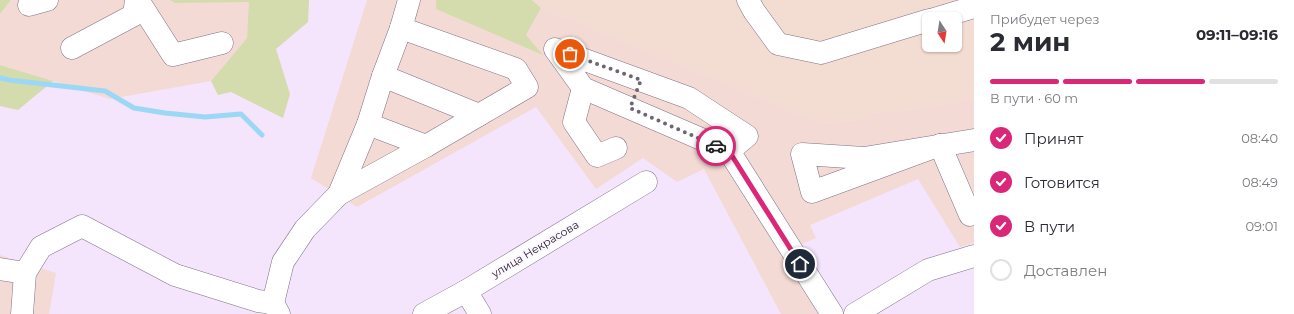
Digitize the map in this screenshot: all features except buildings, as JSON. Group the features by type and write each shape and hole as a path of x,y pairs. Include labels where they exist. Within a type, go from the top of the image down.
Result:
{"street":[{"path":"137,0 173,54 222,43"},
{"path":"72,48 134,15 137,0"},
{"path":"339,194 368,124 383,76 402,28 409,0"},
{"path":"748,0 754,11 778,44 821,53 922,22"},
{"path":"957,12 974,7"},
{"path":"22,314 25,273 41,247 82,226 175,275 249,306 258,301 276,308 283,262 305,229 339,194 426,146 527,87 516,69 402,28"},
{"path":"729,151 747,136 689,98 555,49 583,88 729,151 832,314"},
{"path":"383,76 479,115"},
{"path":"630,108 641,80"},
{"path":"583,88 574,122 597,156 616,148"},
{"path":"674,128 689,98"},
{"path":"368,124 426,146"},
{"path":"940,145 812,192 802,154 864,158 940,145 974,140"},
{"path":"940,145 970,215 974,213"},
{"name":"улица Некрасова","path":"424,314 466,291 646,182"},
{"path":"855,314 928,270 974,256"},
{"path":"0,269 25,273"},
{"path":"466,291 480,314"}],"shaded area":[{"path":"11,0 250,0 247,38 211,81 110,99 0,65 0,14"},
{"path":"367,0 436,0 526,35 541,8 823,124 873,118 871,113 917,109 974,99 974,243 960,247 918,179 810,225 816,238 799,245 821,312 818,314 781,314 704,169 677,182 643,158 596,189 536,107 357,207 311,178"},
{"path":"532,0 974,0 974,99 917,109 872,113 873,118 823,124 541,8"},
{"path":"0,255 56,273 49,314 0,314"}],"green space":[{"path":"0,0 11,0 0,14"},
{"path":"170,0 309,0 308,22 276,49 290,94 283,118 231,92 218,95 211,81 247,38 249,2 175,3"},
{"path":"436,0 532,0 541,8 526,35 543,55 436,9"},
{"path":"0,65 53,81 18,110 0,106"}],"waterway":[{"path":"0,78 105,91 134,108 165,113 205,117 241,114 262,135"}],"way so far":[{"path":"570,54 641,80 630,108 716,146"}],"route":[{"path":"716,146 729,151 800,264"}]}
